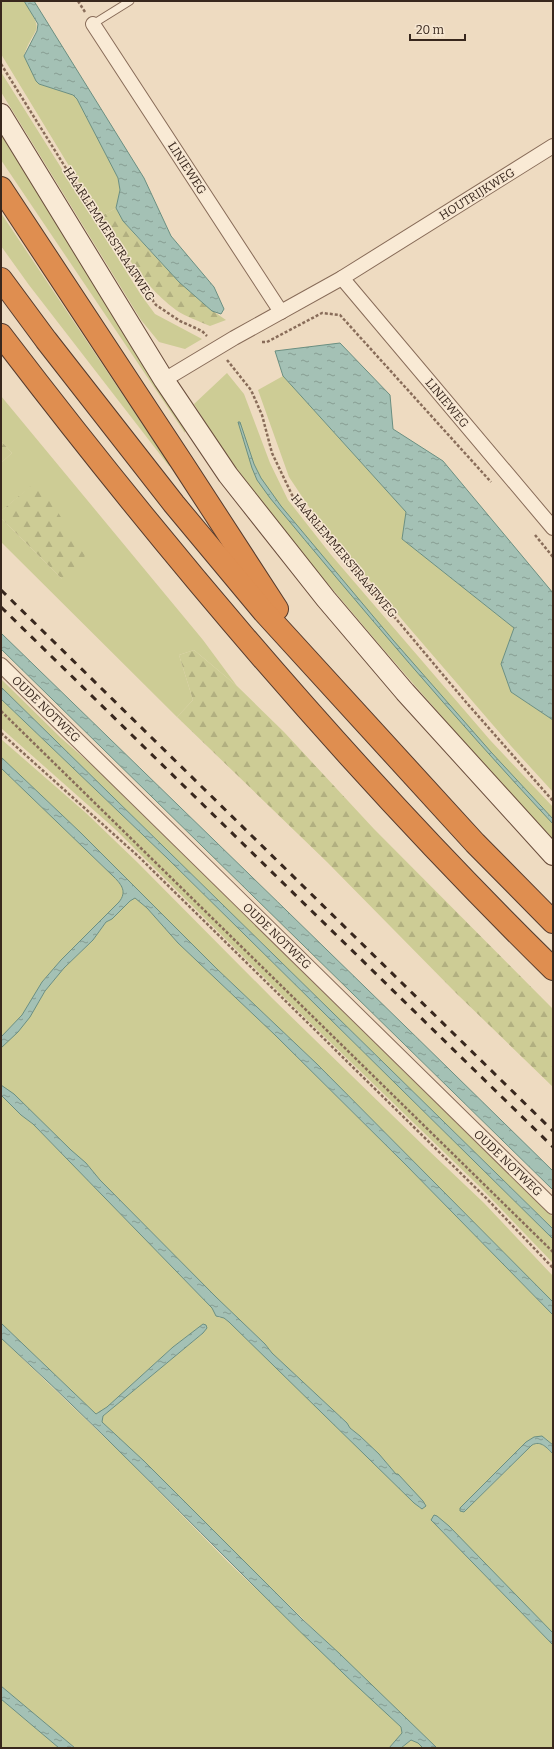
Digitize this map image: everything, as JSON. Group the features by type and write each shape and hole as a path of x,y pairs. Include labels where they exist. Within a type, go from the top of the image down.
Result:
{"highway":[{"path":"1,188 130,381 314,668"},
{"path":"1,279 46,340 174,504 264,612 475,843 553,922"},
{"path":"1,334 129,501 251,646 427,841 553,969"},
{"path":"1,354 58,409"}],"main road":[{"path":"1,114 164,380 228,475 326,599 405,692 553,855"}],"street":[{"name":"LINIEWEG","path":"93,24 281,312"},
{"name":"HOUTRIJKWEG","path":"342,278 553,146"},
{"name":"LINIEWEG","path":"342,278 553,528"},
{"path":"164,380 234,338 342,278"},
{"name":"OUDE NOTWEG","path":"1,665 553,1207"}],"lane":[{"path":"93,24 130,1"}],"path":[{"name":"HAARLEMMERSTRAATWEG","path":"1,64 115,247 156,305 180,321 202,331 218,348 251,390 262,415 272,453 292,495 465,701 553,801"},
{"path":"234,338 267,342 322,313 340,315 495,487"},
{"path":"534,534 553,557"},
{"path":"1,711 553,1252"},
{"path":"1,733 138,856 487,1199 553,1268"}],"green space":[{"path":"1,1 24,1 37,25 24,56 36,81 39,84 73,95 77,99 118,178 120,190 116,208 100,217 1,54"},
{"path":"1,72 141,295 155,314 202,339 185,349 159,342 141,320 1,92"},
{"path":"1,134 185,429 185,433 1,160"},
{"path":"116,208 132,231 168,270 215,313 226,320 210,326 188,317 164,301 144,279 100,217"},
{"path":"1,213 171,465 169,466 29,285 1,246"},
{"path":"227,373 244,394 270,463 288,500 332,556 490,740 553,807 553,839 370,634 285,532 228,457 194,404"},
{"path":"283,376 406,512 402,539 514,628 501,664 511,692 553,720 553,792 511,746 405,623 311,510 289,477 258,390"},
{"path":"1,396 203,640 237,686 194,650 179,655 193,700 177,717 1,542 1,518 62,579 38,481 1,511 1,463 12,453 1,441"},
{"path":"1,441 12,453 1,463"},
{"path":"38,480 85,556 62,579 1,518 1,511"},
{"path":"194,650 237,686 284,732 374,829 553,1009 553,1087 457,994 327,862 177,717 193,700 179,655"},
{"path":"1,679 61,738 117,787 510,1173 553,1217 553,1229 1,687"},
{"path":"1,699 167,858 553,1239 553,1263 480,1187 296,1009 115,829 1,728"},
{"path":"1,739 86,813 137,862 272,998 484,1203 553,1276 553,1302 317,1064 217,969 81,833 1,757"},
{"path":"1,768 114,877 121,886 123,895 119,902 61,960 42,982 23,1015 1,1037"},
{"path":"135,898 147,908 178,943 275,1035 405,1164 553,1315 553,1445 545,1438 526,1442 460,1508 464,1512 532,1445 538,1443 541,1444 553,1454 553,1633 448,1526 437,1516 433,1522 553,1645 553,1748 437,1748 102,1422 103,1416 202,1334 203,1324 173,1347 107,1407 96,1414 1,1323 1,1095 21,1115 33,1124 212,1308 219,1318 224,1318 229,1322 420,1508 425,1506 379,1454 272,1353 265,1344 216,1297 100,1180 86,1163 71,1151 27,1107 1,1085 1,1048 39,1002 45,991 64,968 93,940 106,922 112,919"},
{"path":"1,1338 122,1454 228,1562 401,1727 402,1733 389,1748 75,1748 1,1686"},
{"path":"1,1699 59,1748 1,1748"},
{"path":"411,1740 418,1743 423,1748 401,1748"}],"water":[{"path":"24,1 34,1 144,178 171,236 214,287 224,309 221,314 212,311 179,282 123,221 116,208 120,190 118,178 77,99 73,95 39,84 36,81 24,56 37,31 38,24"},
{"path":"340,343 390,395 393,429 443,461 553,593 553,720 511,692 501,664 514,628 402,539 406,512 283,376 275,351"},
{"path":"238,422 240,422 254,464 261,478 281,506 393,640 491,752 553,819 553,824 409,663 270,498 257,480"},
{"path":"1,633 553,1171 553,1190 1,649"},
{"path":"1,687 553,1229 553,1239 167,858 1,699"},
{"path":"1,757 81,833 217,969 317,1064 553,1302 553,1315 405,1164 275,1035 178,943 147,908 135,898 112,919 106,922 93,940 64,968 45,991 30,1017 18,1032 1,1048 1,1037 22,1015 42,982 61,960 119,902 123,892 121,886 114,877 1,768"},
{"path":"1,1085 14,1094 86,1163 100,1180 216,1297 265,1344 272,1353 379,1454 426,1506 422,1509 414,1503 229,1322 224,1318 216,1316 212,1308 33,1124 21,1115 1,1095"},
{"path":"1,1323 96,1414 107,1407 173,1347 203,1324 206,1325 207,1328 203,1333 103,1416 102,1422 144,1461 302,1619 437,1748 423,1748 418,1743 411,1740 401,1748 389,1748 402,1733 401,1727 350,1680 52,1385 1,1338"},
{"path":"542,1436 553,1445 553,1454 541,1444 538,1443 532,1445 464,1512 460,1511 460,1508 526,1442 534,1437"},
{"path":"434,1515 449,1526 553,1633 553,1645 431,1520"},
{"path":"1,1686 75,1748 59,1748 1,1699"}],"railway":[{"path":"1,590 553,1131"},
{"path":"1,607 553,1147"}]}
